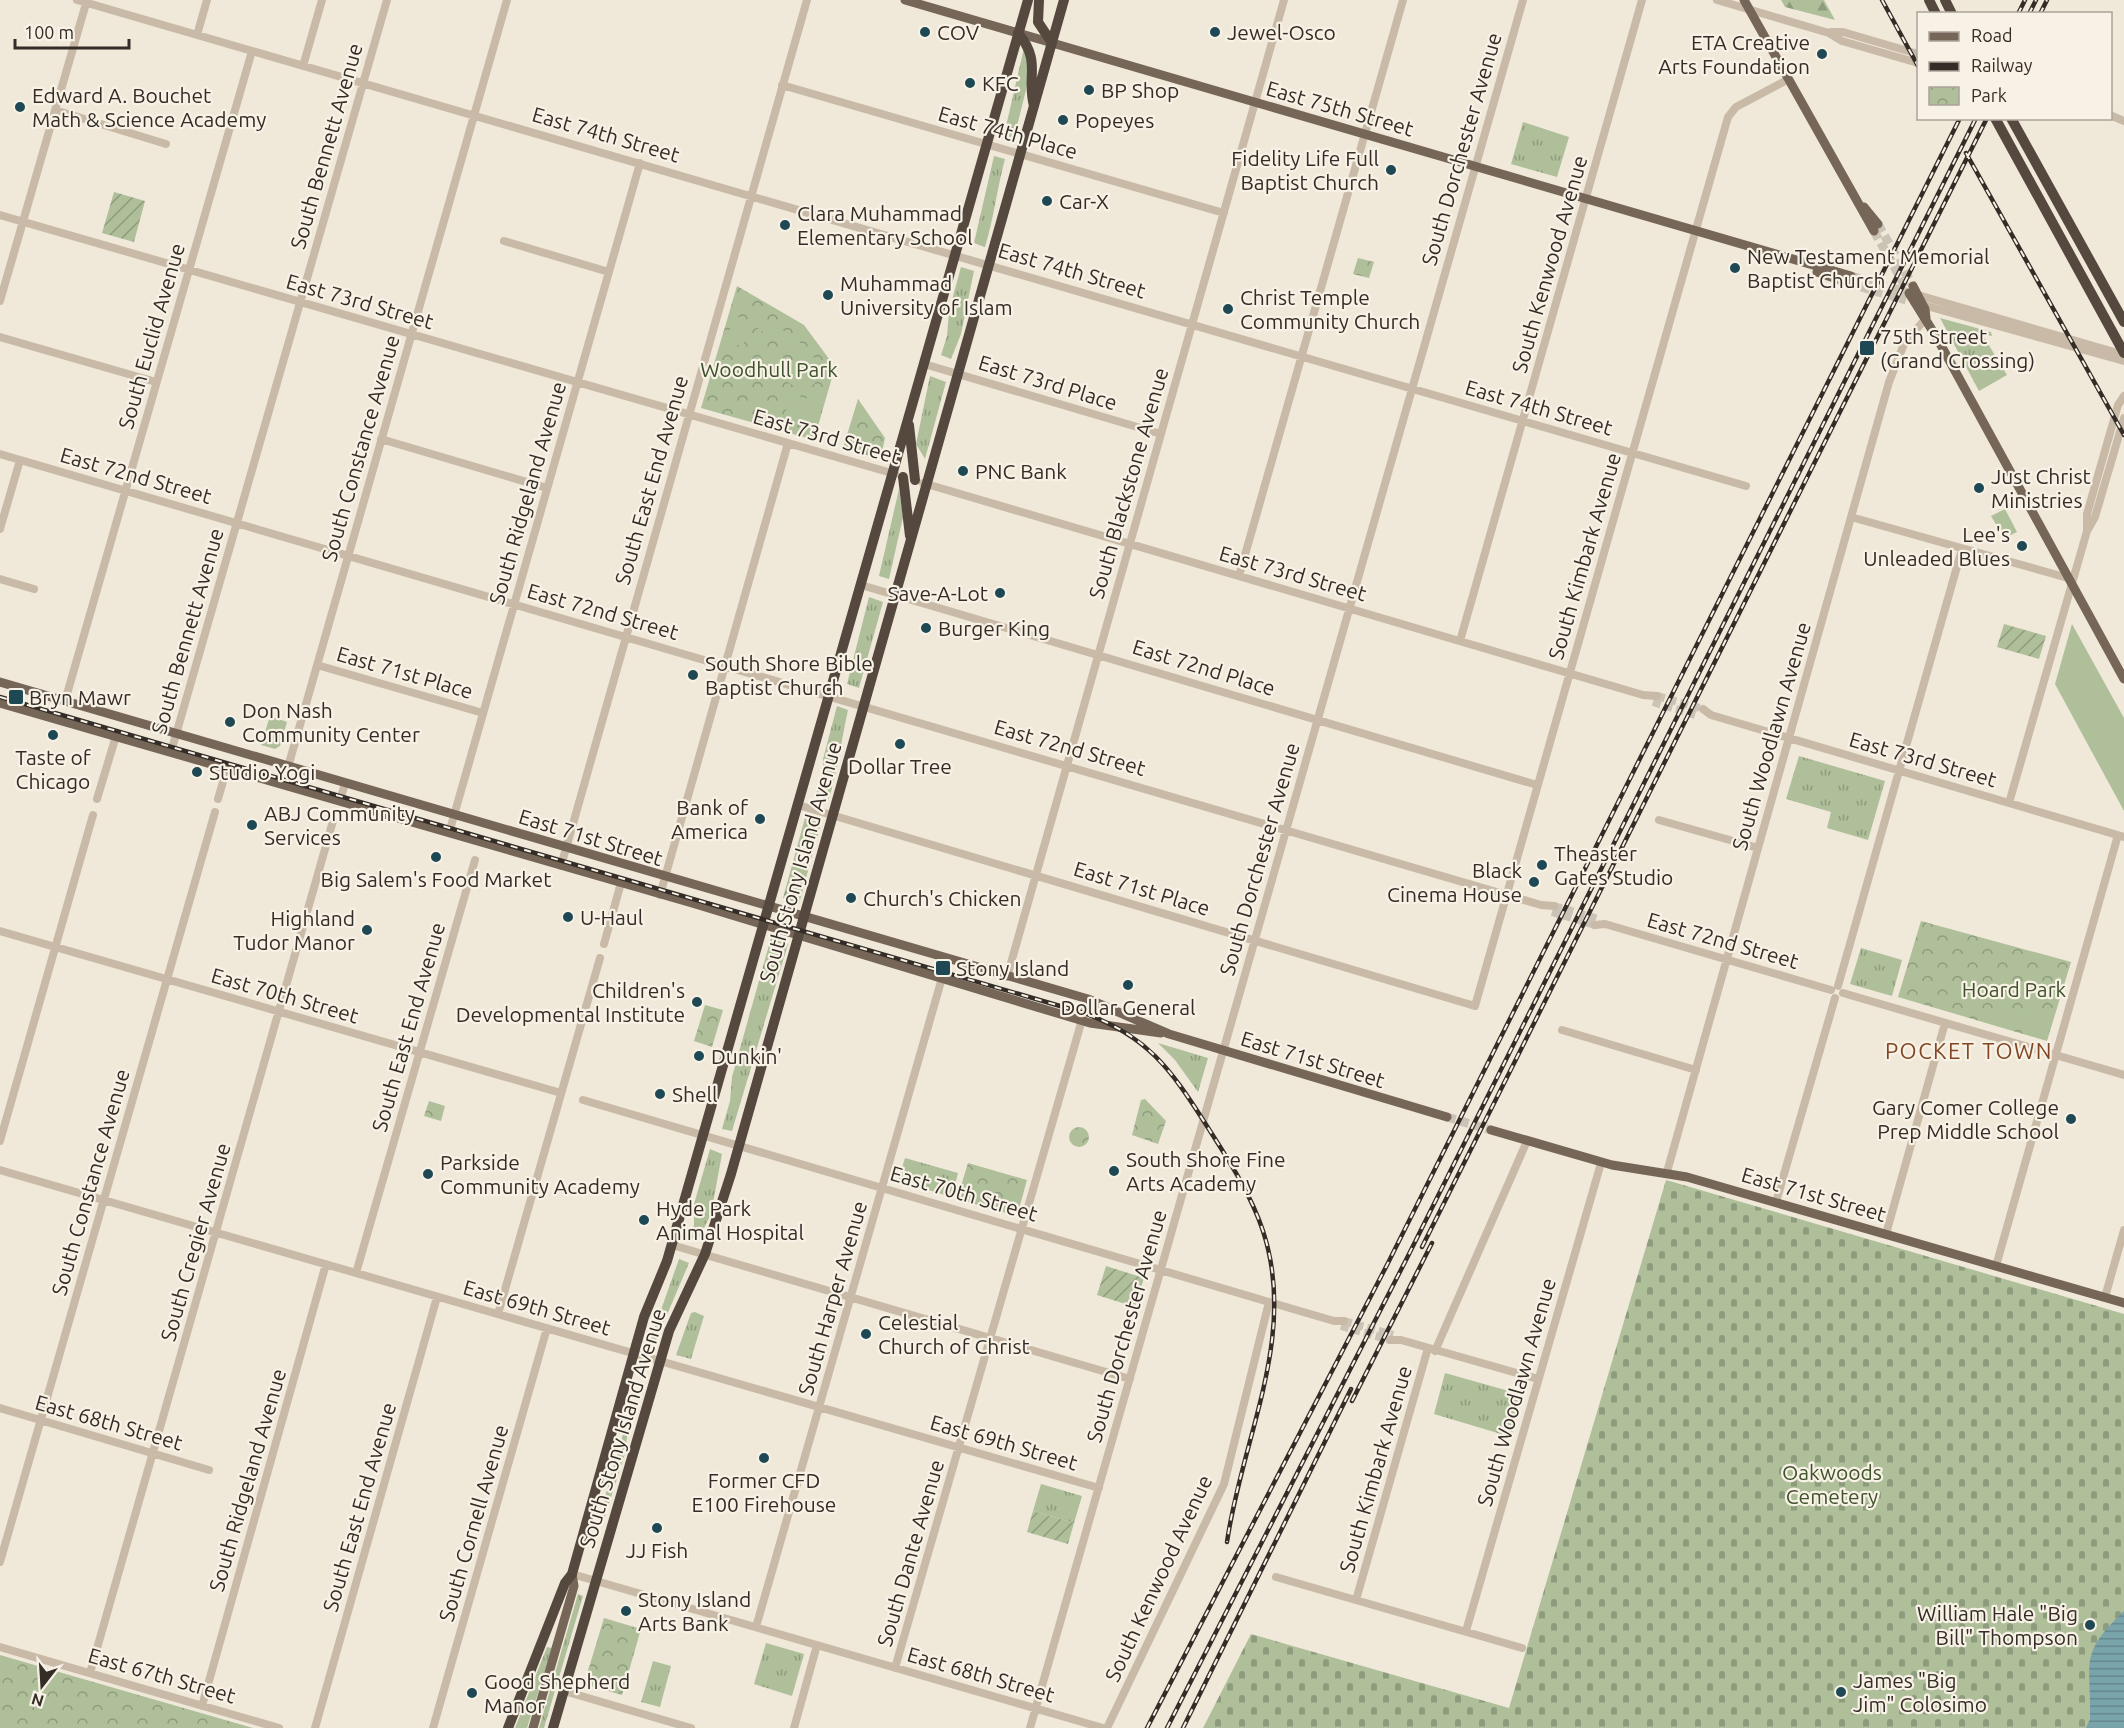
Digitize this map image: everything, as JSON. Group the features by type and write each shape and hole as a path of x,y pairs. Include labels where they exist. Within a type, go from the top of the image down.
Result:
{"highway":[{"name":"South Stony Island Avenue","path":"572,1574 633,1353 644,1317 672,1245 861,585 898,475 909,419 924,364 1028,0"},
{"path":"1039,0 1038,22 1052,43"},
{"name":"South Stony Island Avenue","path":"553,1728 675,1314 705,1254 739,1146 1064,0"},
{"path":"1018,33 1030,49 1034,71 1030,93 1034,106"},
{"path":"1996,120 2124,354"},
{"path":"2012,120 2124,322"},
{"path":"909,419 915,480"},
{"path":"898,475 911,542"},
{"path":"508,1728 565,1583 572,1574"}],"main road":[{"path":"1744,0 1859,202 1876,227"},
{"name":"East 75th Street","path":"910,1 1586,199 1849,279"},
{"path":"1914,297 2124,679"},
{"name":"East 71st Street","path":"0,682 1088,999 1169,1034 1447,1117"},
{"name":"East 71st Street","path":"0,703 621,883 799,938 1081,1020 1106,1027 1169,1034"},
{"name":"East 71st Street","path":"1491,1130 1601,1163 1667,1172 2124,1303"},
{"name":"South Stony Island Avenue","path":"533,1728 574,1586 572,1574"}],"street":[{"name":"East 74th Street","path":"77,0 1746,486"},
{"path":"197,35 207,0"},
{"path":"303,66 322,0"},
{"name":"South Bennett Avenue","path":"171,752 387,0"},
{"name":"South Constance Avenue","path":"288,766 507,0"},
{"name":"South East End Avenue","path":"561,866 807,0"},
{"name":"South Blackstone Avenue","path":"1007,977 1284,0"},
{"path":"1239,576 1403,0"},
{"name":"South Dorchester Avenue","path":"1030,1728 1523,0"},
{"name":"South Kenwood Avenue","path":"1460,641 1642,0"},
{"path":"1717,0 1829,33 1842,41 1917,63"},
{"path":"0,302 86,1"},
{"path":"1829,33 1844,32 1917,54"},
{"name":"South Euclid Avenue","path":"65,701 252,51"},
{"name":"South Kimbark Avenue","path":"1475,1006 1728,117 1736,107 1789,79"},
{"name":"East 74th Place","path":"782,85 1224,213"},
{"path":"55,110 166,144"},
{"name":"South Ridgeland Avenue","path":"449,833 640,163"},
{"name":"East 73rd Street","path":"0,215 898,475 1655,699"},
{"path":"504,241 609,272"},
{"path":"1914,297 2124,354"},
{"path":"1914,297 2124,361"},
{"name":"South Woodlawn Avenue","path":"1667,1172 1895,364 1904,344 1926,318"},
{"path":"0,337 156,382"},
{"name":"East 73rd Place","path":"924,364 1161,434"},
{"path":"2087,531 2087,514 2118,405 2124,396"},
{"path":"2009,803 2070,581 2087,531 2095,517 2124,418"},
{"path":"381,439 547,488"},
{"path":"660,895 788,443"},
{"name":"East 72nd Street","path":"0,454 865,705 1553,909"},
{"path":"0,529 20,460"},
{"path":"1851,517 2070,581"},
{"path":"1776,1202 1834,991 1962,549"},
{"path":"0,579 34,589"},
{"name":"East 72nd Place","path":"861,585 1538,784"},
{"name":"East 71st Place","path":"317,665 483,713"},
{"name":"East 73rd Street","path":"1701,713 2121,836"},
{"name":"South Bennett Avenue","path":"97,799 116,736"},
{"path":"218,799 227,768"},
{"path":"340,801 345,783"},
{"name":"East 71st Place","path":"798,805 1475,1006"},
{"name":"South Constance Avenue","path":"0,1562 215,812"},
{"path":"0,1141 93,815"},
{"path":"1659,820 1758,848"},
{"name":"South Cregier Avenue","path":"90,1673 333,821"},
{"path":"1996,1266 2055,1055 2121,836"},
{"name":"South East End Avenue","path":"356,1273 475,861"},
{"path":"604,944 621,883"},
{"name":"East 72nd Street","path":"1596,922 1834,991"},
{"name":"East 70th Street","path":"0,931 561,1093"},
{"path":"498,1314 600,958"},
{"name":"South Harper Avenue","path":"756,1627 942,978"},
{"path":"1834,991 2124,1075"},
{"name":"South Dante Avenue","path":"895,1668 1088,999"},
{"path":"1886,1234 1945,1023"},
{"path":"1562,1030 1696,1070"},
{"name":"East 70th Street","path":"583,1100 1340,1322"},
{"name":"South Kimbark Avenue","path":"1356,1600 1432,1349 1527,1141"},
{"name":"South Woodlawn Avenue","path":"1466,1631 1601,1163"},
{"name":"East 69th Street","path":"0,1170 1099,1488"},
{"path":"2104,1297 2124,1230"},
{"path":"672,1245 850,1299 1130,1379"},
{"name":"South Ridgeland Avenue","path":"202,1706 326,1264"},
{"name":"South East End Avenue","path":"315,1728 437,1297"},
{"name":"South Kenwood Avenue","path":"1105,1728 1224,1484 1269,1302"},
{"name":"South Cornell Avenue","path":"433,1728 547,1328"},
{"path":"1392,1338 1538,1379"},
{"name":"East 68th Street","path":"0,1408 209,1470"},
{"name":"East 68th Street","path":"572,1574 1105,1728"},
{"path":"1275,1577 1522,1648"},
{"path":"794,1728 817,1645"},
{"name":"East 67th Street","path":"0,1647 279,1728"},
{"path":"564,1691 691,1728"}],"green space":[{"path":"1781,0 1824,0 1835,20 1785,7"},
{"path":"1024,48 1029,51 1029,78 1014,138 1004,135"},
{"path":"1523,122 1569,137 1557,177 1511,164"},
{"path":"994,156 1005,159 985,247 974,243"},
{"path":"114,192 145,201 134,242 102,233"},
{"path":"1358,258 1374,262 1369,278 1353,274"},
{"path":"961,267 974,271 961,334 951,359 941,355 947,336 949,311"},
{"name":"Woodhull Park","path":"737,286 804,325 835,367 814,440 701,408"},
{"path":"734,316 750,320 743,346 726,342"},
{"path":"1940,318 1991,332 1992,336 1982,334 2007,375 1979,391"},
{"path":"765,325 773,326 798,340 812,355 820,370 815,383 807,388 800,388 777,374 753,345 752,339 757,329","holes":["764,329 794,343 808,357 816,369 813,381 803,385 794,383 766,358 756,339"]},
{"path":"930,376 946,382 925,459 916,444"},
{"path":"791,394 823,403 818,422 785,413"},
{"path":"858,399 885,438 881,456 877,458 843,448"},
{"path":"899,489 903,517 889,579 879,576"},
{"path":"2005,509 2017,532 2004,538 1991,516"},
{"path":"869,597 883,602 859,688 847,684"},
{"path":"2004,624 2046,636 2039,659 1997,647"},
{"path":"2072,624 2124,718 2124,811 2055,684"},
{"path":"837,706 848,710 828,801 815,797 823,775 823,759"},
{"path":"270,716 287,722 280,746 275,749 261,745"},
{"path":"1799,756 1885,781 1868,840 1827,828 1831,812 1786,799"},
{"path":"805,818 821,823 799,904 783,898"},
{"name":"Hoard Park","path":"1921,921 2071,962 2047,1041 1898,997"},
{"path":"771,938 788,944 732,1131 722,1129 730,1101 732,1077"},
{"path":"1861,948 1902,960 1892,996 1850,984"},
{"path":"1996,1004 2053,1020 2047,1038 1991,1021"},
{"path":"705,1005 723,1010 712,1047 694,1041"},
{"path":"1158,1043 1208,1058 1198,1092 1175,1060"},
{"path":"1145,1099 1166,1121 1158,1144 1132,1135 1141,1100"},
{"path":"429,1101 445,1106 441,1121 424,1116"},
{"path":"1079,1127 1086,1130 1089,1137 1086,1144 1079,1147 1072,1144 1069,1137 1072,1130"},
{"path":"710,1149 722,1154 711,1214 698,1240 690,1238 694,1225 694,1204"},
{"path":"905,1158 958,1173 952,1197 898,1181"},
{"path":"968,1163 1027,1180 1017,1216 957,1199"},
{"name":"Oakwoods Cemetery","path":"1666,1180 2124,1314 2124,1728 1203,1728 1251,1634 1509,1708"},
{"path":"679,1259 689,1263 655,1343 650,1341"},
{"path":"1106,1266 1144,1278 1135,1307 1097,1295"},
{"path":"695,1312 704,1316 691,1359 676,1355 691,1313"},
{"path":"1445,1373 1523,1395 1511,1437 1434,1414"},
{"path":"631,1406 625,1453 602,1526 605,1497"},
{"path":"1041,1484 1082,1496 1074,1523 1033,1511"},
{"path":"1033,1511 1074,1523 1068,1544 1027,1532"},
{"path":"578,1594 583,1596 544,1728 539,1728"},
{"path":"604,1618 641,1629 622,1695 584,1684"},
{"path":"766,1643 804,1654 792,1696 754,1684"},
{"path":"547,1647 552,1648 527,1728 515,1728"},
{"path":"0,1655 253,1728 0,1728"},
{"path":"653,1661 671,1666 660,1707 641,1702"}],"water":[{"path":"2124,1611 2124,1728 2086,1728 2090,1719 2089,1672 2093,1650 2109,1626"}],"tunnel":[{"path":"1878,224 1913,286"},
{"path":"1874,231 1909,293"},
{"path":"1851,276 1909,293"},
{"path":"1848,283 1906,300"},
{"path":"1657,696 1703,709"},
{"path":"1653,702 1699,716"},
{"path":"1554,906 1598,919"},
{"path":"1552,912 1595,925"},
{"path":"1447,1117 1491,1130"},
{"path":"1344,1321 1393,1335"},
{"path":"1341,1326 1390,1340"}],"railway":[{"path":"1882,0 1917,64"},
{"path":"2019,12 2025,0"},
{"path":"2030,12 2036,0"},
{"path":"2041,12 2047,0"},
{"path":"1147,1728 1387,1265 1959,120"},
{"path":"1167,1728 1407,1258 1975,120"},
{"path":"1422,1247 1986,120"},
{"path":"1966,153 2124,435"},
{"path":"0,697 1084,1013 1106,1022 1141,1043 1168,1070 1221,1148 1258,1217 1272,1270 1274,1310 1271,1348 1227,1542"},
{"path":"1352,1401 1432,1243"},
{"path":"1183,1728 1351,1389"}],"place":[{"name":"COV","path":"925,32"},
{"name":"Jewel-Osco","path":"1215,32"},
{"name":"ETA Creative Arts Foundation","path":"1822,54"},
{"name":"KFC","path":"970,83"},
{"name":"BP Shop","path":"1089,90"},
{"name":"Edward A. Bouchet Math & Science Academy","path":"20,107"},
{"name":"Popeyes","path":"1063,120"},
{"name":"Fidelity Life Full Baptist Church","path":"1391,170"},
{"name":"Car-X","path":"1047,201"},
{"name":"Clara Muhammad Elementary School","path":"785,225"},
{"name":"New Testament Memorial Baptist Church","path":"1735,268"},
{"name":"Muhammad University of Islam","path":"828,295"},
{"name":"Christ Temple Community Church","path":"1228,309"},
{"name":"75th Street (Grand Crossing)","path":"1867,348"},
{"name":"PNC Bank","path":"963,471"},
{"name":"Just Christ Ministries","path":"1979,488"},
{"name":"Lee's Unleaded Blues","path":"2022,546"},
{"name":"Save-A-Lot","path":"1000,593"},
{"name":"Burger King","path":"926,628"},
{"name":"South Shore Bible Baptist Church","path":"693,675"},
{"name":"Bryn Mawr","path":"16,697"},
{"name":"Don Nash Community Center","path":"230,722"},
{"name":"Taste of Chicago","path":"53,735"},
{"name":"Dollar Tree","path":"900,744"},
{"name":"Studio Yogi","path":"197,772"},
{"name":"Bank of America","path":"760,819"},
{"name":"ABJ Community Services","path":"252,825"},
{"name":"Big Salem's Food Market","path":"436,857"},
{"name":"Theaster Gates Studio","path":"1542,865"},
{"name":"Black Cinema House","path":"1534,882"},
{"name":"Church's Chicken","path":"851,898"},
{"name":"U-Haul","path":"568,917"},
{"name":"Highland Tudor Manor","path":"367,930"},
{"name":"Stony Island","path":"943,968"},
{"name":"Dollar General","path":"1128,985"},
{"name":"Children's Developmental Institute","path":"697,1002"},
{"name":"Dunkin'","path":"699,1056"},
{"name":"Shell","path":"660,1094"},
{"name":"Gary Comer College Prep Middle School","path":"2071,1119"},
{"name":"South Shore Fine Arts Academy","path":"1114,1171"},
{"name":"Parkside Community Academy","path":"428,1174"},
{"name":"Hyde Park Animal Hospital","path":"644,1220"},
{"name":"Celestial Church of Christ","path":"866,1334"},
{"name":"Former CFD E100 Firehouse","path":"764,1458"},
{"name":"JJ Fish","path":"657,1528"},
{"name":"Stony Island Arts Bank","path":"626,1611"},
{"name":"William Hale \"Big Bill\" Thompson","path":"2090,1625"},
{"name":"James \"Big Jim\" Colosimo","path":"1841,1692"},
{"name":"Good Shepherd Manor","path":"472,1693"}],"district":[{"name":"POCKET TOWN","path":"1969,1050"}]}
